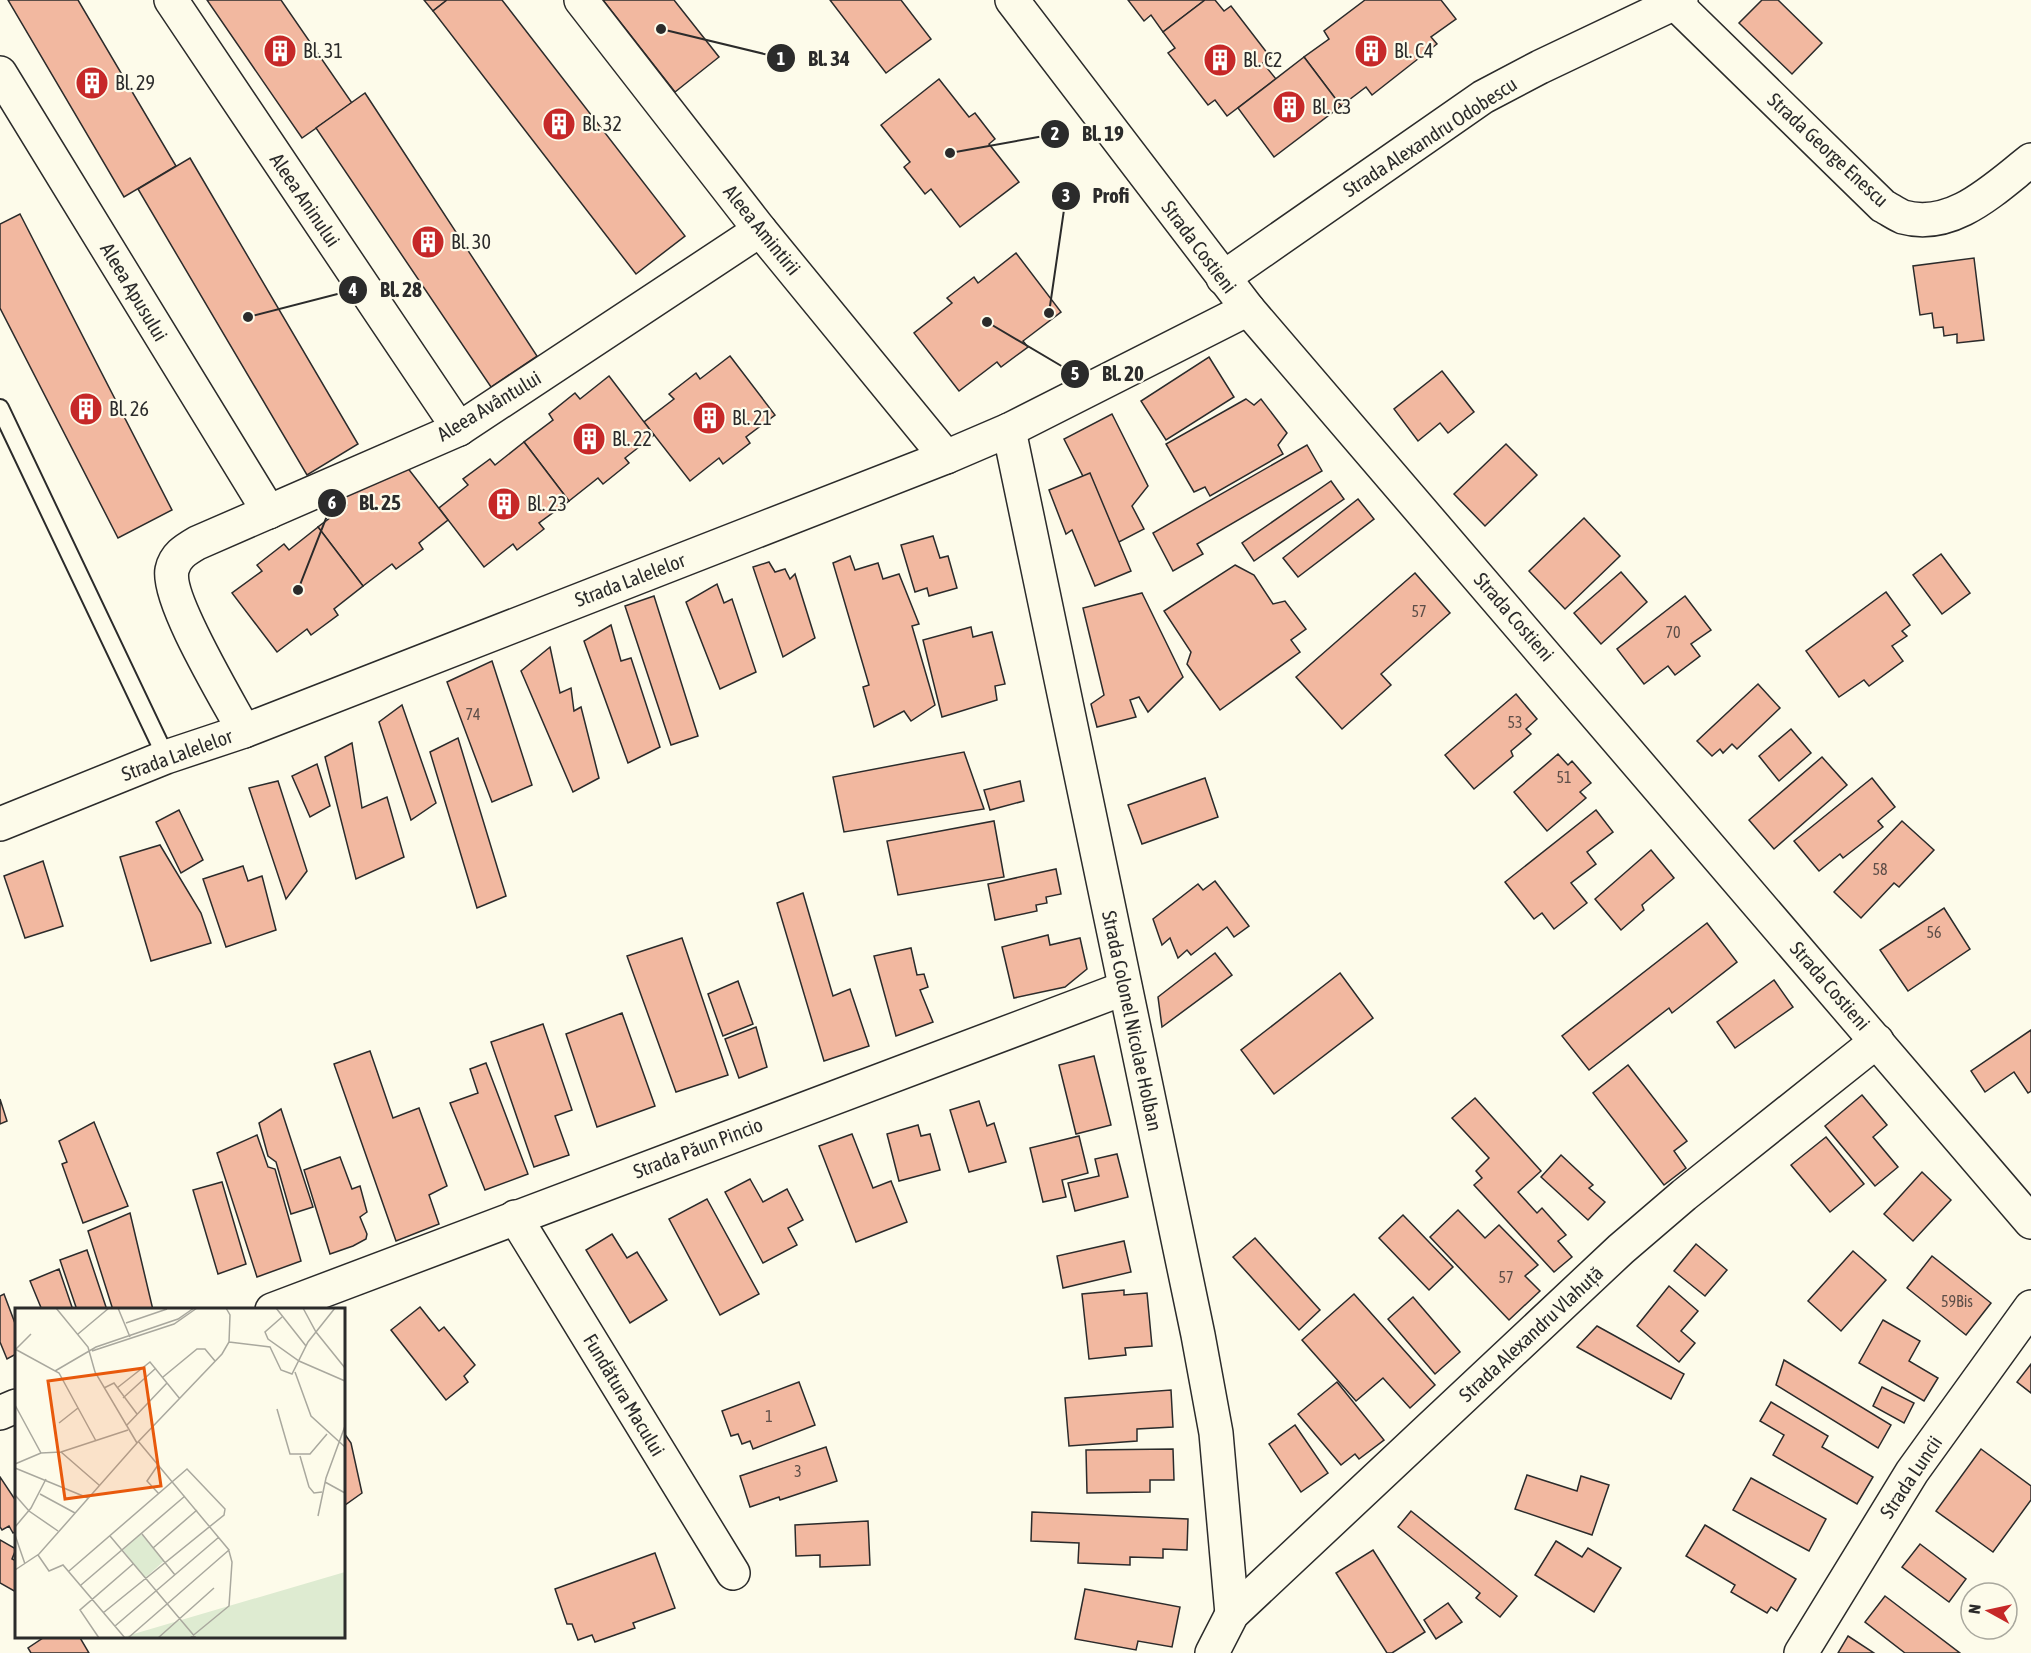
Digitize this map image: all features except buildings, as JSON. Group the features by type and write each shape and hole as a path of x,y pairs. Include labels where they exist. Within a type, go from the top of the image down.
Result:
{"street":[{"name":"Aleea Aninului","path":"171,0 459,429"},
{"name":"Aleea Amintirii","path":"581,0 760,230 946,457"},
{"name":"Strada Costieni","path":"1012,0 1222,278 2031,1222"},
{"name":"Strada Alexandru Odobescu","path":"1222,278 1483,97 1540,67 1679,2"},
{"name":"Strada George Enescu","path":"1679,2 1882,206 1902,216 1924,220 1946,216 1966,208 2031,160"},
{"name":"Aleea Apusului","path":"0,72 269,512"},
{"name":"Aleea Avântului","path":"243,731 183,618 172,571 179,554 196,543 459,429 760,230"},
{"name":"Strada Lalelelor","path":"0,824 946,457 1009,430 1248,309"},
{"name":"Strada Colonel Nicolae Holban","path":"1009,430 1198,1335 1216,1433 1232,1614"},
{"name":"Strada Păun Pincio","path":"277,1308 1125,988"},
{"name":"Strada Alexandru Vlahuță","path":"1212,1653 1232,1614 1622,1249 1684,1194 1877,1041"},
{"name":"Fundătura Macului","path":"515,1217 733,1573"},
{"name":"Strada Luncii","path":"1801,1653 1912,1472 2031,1307"},
{"path":"0,1413 15,1406"}],"lane":[{"path":"0,408 166,758"}],"place":[{"name":"Bl. 34","path":"661,29"},
{"name":"Bl. 31","path":"280,51"},
{"name":"Bl. C4","path":"1371,51"},
{"name":"Bl. C2","path":"1220,60"},
{"name":"Bl. 29","path":"92,83"},
{"name":"Bl. C3","path":"1289,107"},
{"name":"Bl. 32","path":"559,124"},
{"name":"Bl. 19","path":"950,153"},
{"name":"Bl. 30","path":"428,242"},
{"name":"Profi","path":"1049,313"},
{"name":"Bl. 28","path":"248,317"},
{"name":"Bl. 20","path":"987,322"},
{"name":"Bl. 26","path":"86,409"},
{"name":"Bl. 21","path":"709,418"},
{"name":"Bl. 22","path":"589,439"},
{"name":"Bl. 23","path":"504,504"},
{"name":"Bl. 25","path":"298,590"}]}
